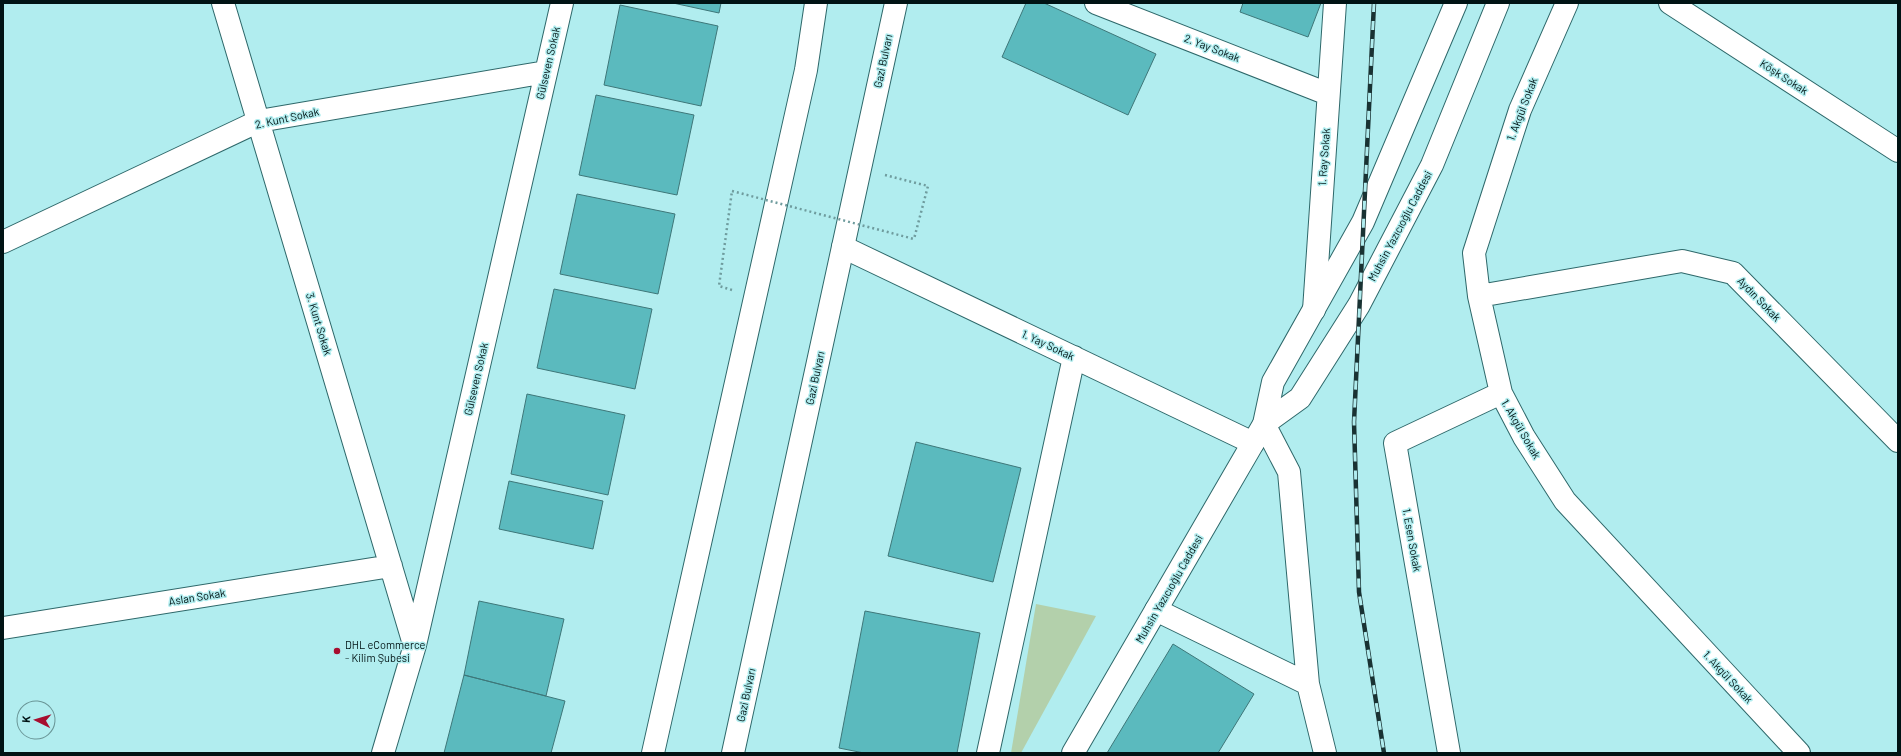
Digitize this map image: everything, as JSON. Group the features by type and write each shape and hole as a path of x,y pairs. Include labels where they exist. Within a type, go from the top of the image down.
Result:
{"main road":[{"name":"3. Kunt Sokak","path":"223,3 415,645"},
{"name":"Gülseven Sokak","path":"383,753 415,645 562,3"},
{"path":"653,749 806,70 816,3"},
{"name":"Gazi Bulvarı","path":"733,753 896,3"},
{"name":"2. Yay Sokak","path":"1096,3 1328,94"},
{"name":"1. Ray Sokak","path":"1314,310 1335,3"},
{"name":"Muhsin Yazıcıoğlu Caddesi","path":"1073,753 1264,424 1273,382 1363,222 1456,3"},
{"name":"Muhsin Yazıcıoğlu Caddesi","path":"1264,424 1300,398 1359,305 1432,165 1498,3"},
{"name":"1. Akgül Sokak","path":"1567,3 1520,110 1474,253 1479,296 1501,394 1524,437 1565,500 1799,753"},
{"name":"Köşk Sokak","path":"1670,3 1898,151"},
{"name":"2. Kunt Sokak","path":"3,242 258,121 546,72"},
{"name":"1. Yay Sokak","path":"843,247 1253,443"},
{"name":"Aydın Sokak","path":"1479,296 1682,261 1734,274 1898,441"},
{"path":"988,753 1074,357"},
{"name":"1. Esen Sokak","path":"1449,753 1395,443 1501,394"},
{"path":"1264,424 1290,472 1308,684 1325,753"},
{"name":"Aslan Sokak","path":"3,628 391,566"},
{"path":"1156,610 1308,684"}],"path":[{"path":"755,297 719,286 732,190 914,239 928,186 860,169"}],"green space":[{"path":"1036,604 1096,616 1021,753 1011,753"}],"building":[{"path":"673,3 721,3 719,13"},
{"path":"1026,3 1044,3 1156,54 1128,115 1002,57"},
{"path":"1243,3 1321,3 1308,37 1240,12"},
{"path":"620,5 718,26 701,106 604,85"},
{"path":"596,95 694,115 677,195 579,175"},
{"path":"577,194 675,214 658,294 560,274"},
{"path":"554,289 652,309 635,389 537,368"},
{"path":"527,394 625,415 608,495 511,474"},
{"path":"916,442 1021,468 993,582 888,556"},
{"path":"509,481 603,501 593,549 499,529"},
{"path":"479,601 564,619 546,696 464,675"},
{"path":"865,611 980,633 957,753 864,753 839,748"},
{"path":"1173,644 1254,694 1218,753 1107,753"},
{"path":"464,675 565,701 551,753 444,753"}],"railway":[{"path":"1374,3 1354,422 1359,592 1384,753"}],"place":[{"name":"DHL eCommerce - Kilim Şubesi","path":"337,651"}]}
